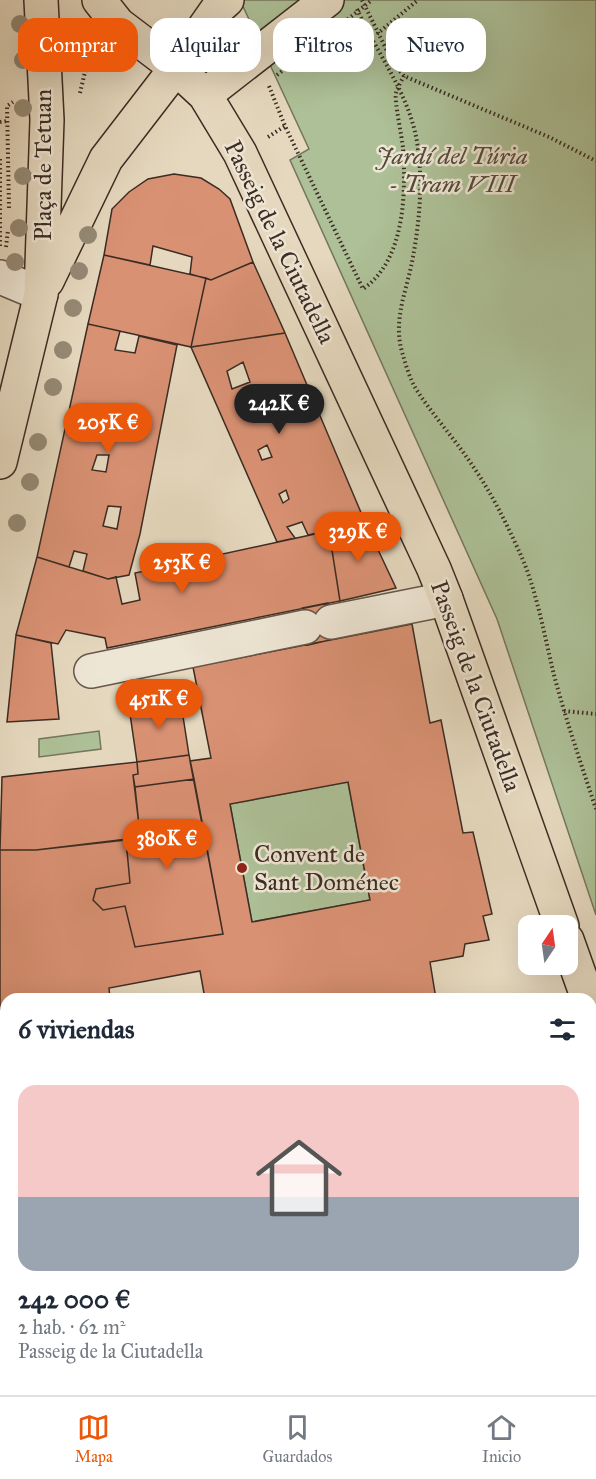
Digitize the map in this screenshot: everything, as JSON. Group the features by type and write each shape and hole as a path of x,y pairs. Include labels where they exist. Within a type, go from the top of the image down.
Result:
{"main road":[{"name":"Plaça de Tetuan","path":"41,0 47,120 41,294"},
{"path":"99,0 118,24 150,48"},
{"name":"Plaça de Tetuan","path":"211,18 227,0"},
{"path":"180,72 205,95 272,61 327,0"},
{"name":"Plaça de Tetuan","path":"0,462 7,405 41,294 106,159 173,72"},
{"name":"Passeig de la Ciutadella","path":"205,95 240,153 446,599 558,915"},
{"path":"578,971 586,993"}],"street":[{"path":"1,267 41,294"},
{"path":"91,671 446,599"}],"path":[{"path":"353,0 371,39 399,87 412,117 418,150 417,228 399,327 402,353 414,387 475,470 497,505 520,552 564,711 596,809"},
{"path":"362,0 393,63 404,76 549,137 596,161"},
{"path":"272,61 372,0"},
{"path":"377,34 418,0"},
{"path":"268,84 285,126 363,289 374,282 390,260 399,230 403,198 403,150 395,95 404,76"},
{"path":"9,209 7,106 17,99"},
{"path":"0,122 7,121"},
{"path":"263,140 285,126"},
{"path":"0,159 1,267"},
{"path":"1,267 9,220"},
{"path":"564,711 596,714"}],"green space":[{"name":"Jardí del Túria - Tram VIII","path":"240,0 596,0 596,915 497,619 290,160 309,149 273,72 374,72 374,18 273,18 273,71 261,45 261,18 248,18"},
{"path":"99,731 101,749 39,757 39,739"},
{"path":"348,782 370,900 252,922 230,804"}],"building":[{"path":"174,174 201,178 230,199 253,262 211,280 190,274 192,257 153,246 150,265 104,255 112,209 129,192 148,179"},
{"path":"104,255 206,278 191,347 88,324"},
{"path":"253,262 285,333 191,347 206,278 211,280"},
{"path":"88,324 120,331 115,350 135,353 139,336 177,345 140,534 129,575 108,579 83,571 87,554 74,551 69,567 37,557","holes":["125,411 138,414 136,432 119,428","97,455 109,455 106,472 92,470","108,506 121,507 117,529 103,526"]},
{"path":"285,333 365,522 308,535 302,522 287,527 295,538 277,542 191,347","holes":["243,362 250,382 232,389 227,371","267,445 272,457 262,460 258,450","286,490 289,499 283,503 279,494"]},
{"path":"365,522 396,588 340,601 329,531"},
{"path":"329,531 340,601 107,648 105,638 66,630 58,644 16,635 37,557 108,579 116,577 122,604 140,600 135,573"},
{"path":"328,603 334,639 308,645 302,608"},
{"path":"412,624 430,723 441,720 463,833 473,832 492,914 483,916 489,940 465,944 463,956 430,962 435,993 204,993 200,971 109,988 109,993 0,993 0,850 36,850 126,840 130,883 96,889 93,900 103,910 125,906 135,947 223,934 190,761 211,758 193,667","holes":["348,782 370,900 252,922 230,804"]},
{"path":"16,635 51,643 59,719 7,722"},
{"path":"180,697 189,755 137,762 129,707"},
{"path":"189,755 194,779 135,787 133,775 138,774 137,762"},
{"path":"137,762 138,774 133,775 139,825 144,824 144,837 36,850 0,850 2,777"},
{"path":"194,779 223,934 135,947 125,906 103,910 93,900 96,889 130,883 126,840 144,837 144,824 139,825 135,787"}],"place":[{"name":"Convent de Sant Doménec","path":"242,868"}]}
